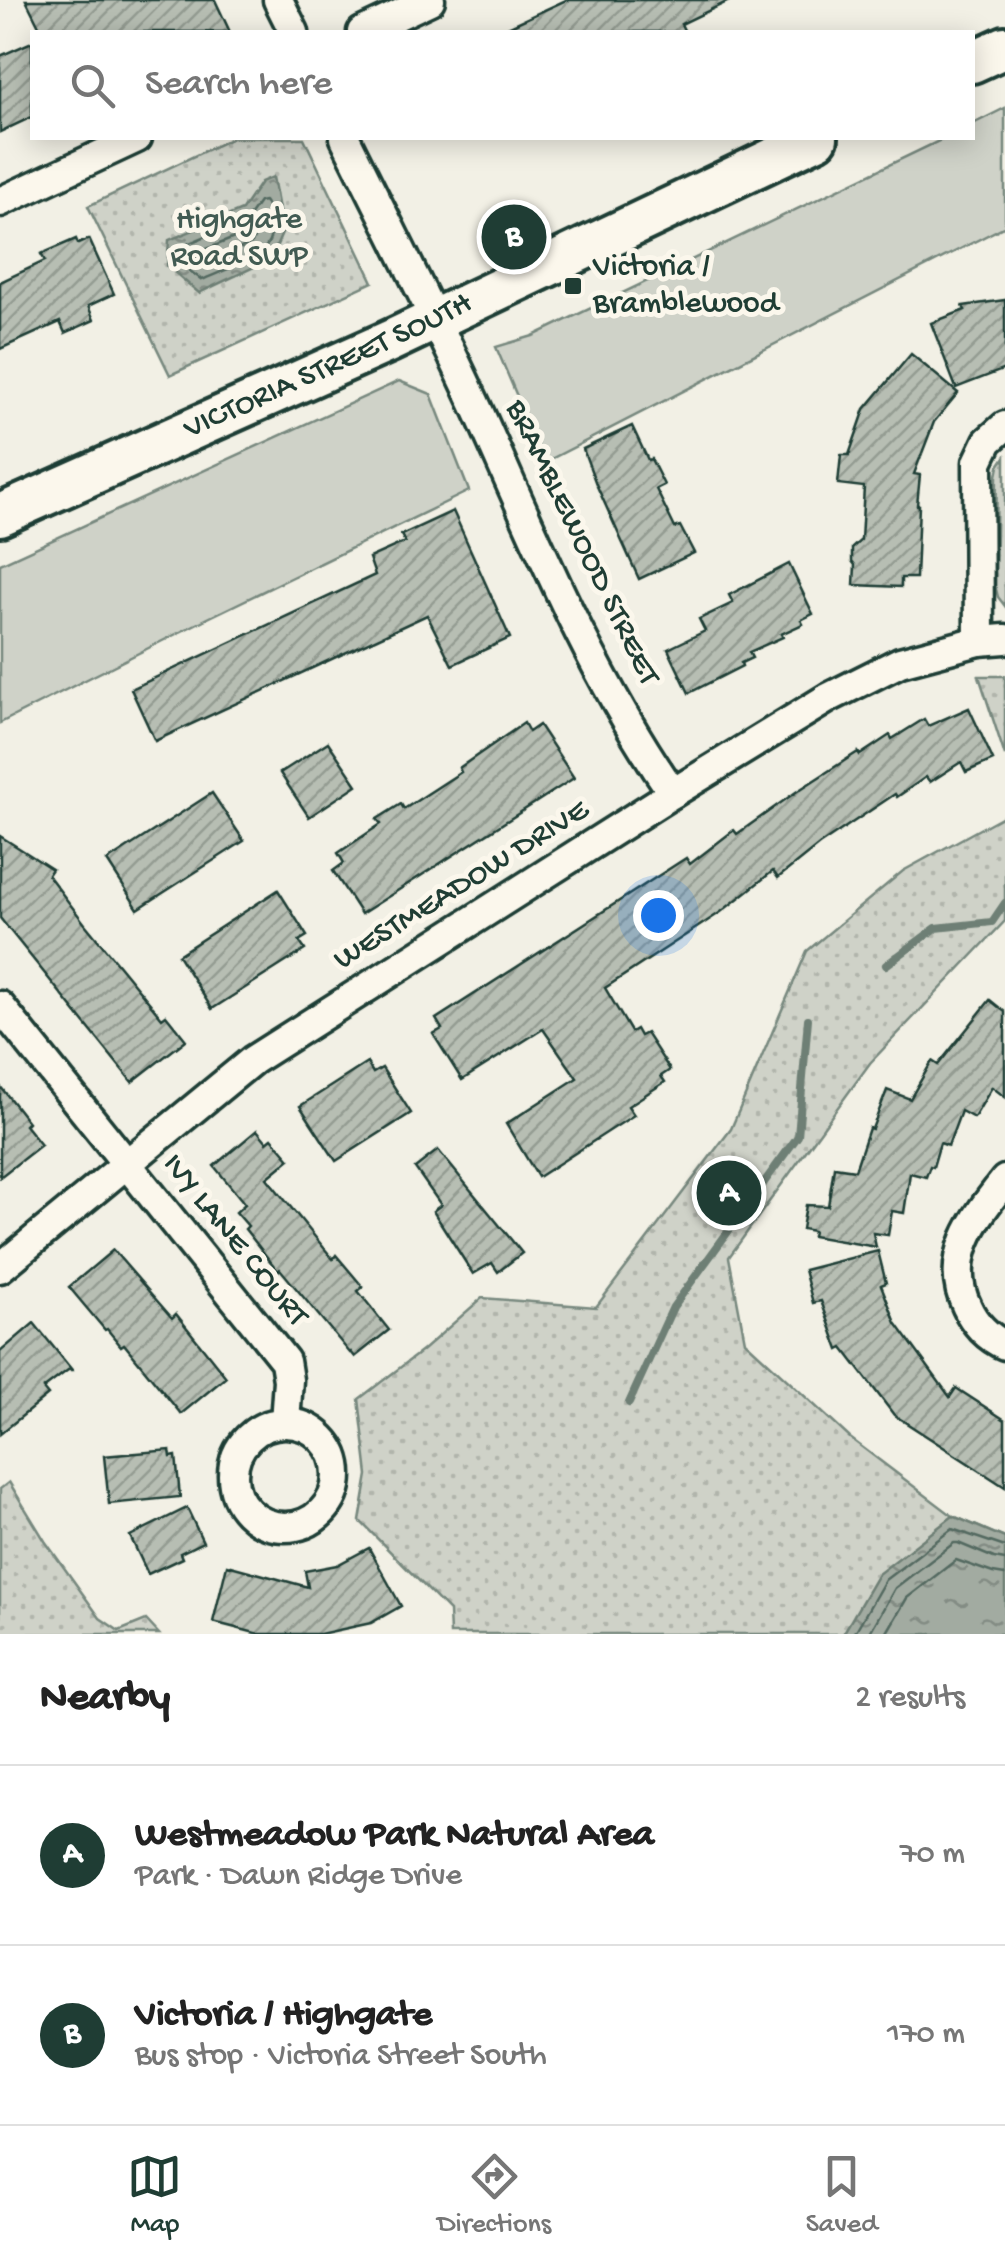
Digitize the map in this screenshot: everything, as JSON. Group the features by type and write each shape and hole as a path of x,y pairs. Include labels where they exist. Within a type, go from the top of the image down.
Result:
{"main road":[{"path":"975,61 1005,47"},
{"name":"VICTORIA STREET SOUTH","path":"0,515 390,341 812,140"}],"street":[{"path":"278,0 293,30"},
{"path":"366,30 430,0"},
{"path":"0,202 133,140"},
{"name":"BRAMBLEWOOD STREET","path":"346,140 457,365 572,619 647,756 674,793"},
{"path":"992,640 978,462 988,441 1005,426"},
{"name":"WESTMEADOW DRIVE","path":"0,1268 253,1060 674,793 828,698 900,662 992,640"},
{"name":"IVY LANE COURT","path":"0,1006 285,1361 285,1422"},
{"path":"1005,1180 964,1240 957,1267 962,1296 972,1318 994,1340 1005,1344"}],"green space":[{"path":"1005,108 1005,226 545,462 496,347 533,336 941,140 975,140 975,123"},
{"name":"Highgate Road SWP","path":"228,140 305,140 373,282 170,375 88,206"},
{"path":"399,381 431,394 469,491 0,723 0,564"},
{"path":"1005,457 1005,606 995,585 997,476"},
{"path":"979,676 1005,676 1005,756"},
{"path":"1005,815 1005,921 870,1063 729,1257 745,1341 850,1438 953,1516 1005,1538 1005,1634 450,1634 449,1611 360,1521 368,1475 359,1399 482,1298 596,1307 731,1129 807,951 903,871"},
{"path":"9,1482 100,1618 119,1631 146,1620 159,1634 0,1634 0,1489"}],"water":[{"path":"273,177 283,231 271,259 199,293 167,266 169,240 242,210 261,182"},
{"path":"953,1516 1005,1538 1005,1634 843,1634 878,1574"}],"building":[{"path":"26,0 215,0 229,30 41,30"},
{"path":"566,0 731,0 681,24 684,30 501,30"},
{"path":"30,43 30,118 0,132 0,56"},
{"path":"76,239 78,244 89,239 114,294 88,306 94,320 65,333 60,322 0,349 0,282 45,261 41,254"},
{"path":"1005,300 1005,369 956,388 931,323 965,310 963,306"},
{"path":"911,354 958,393 934,422 914,474 920,475 916,578 901,578 901,587 854,585 852,548 861,540 864,487 838,484 841,455 849,455 865,409"},
{"path":"632,426 664,485 656,489 675,528 680,526 694,553 639,579 583,449"},
{"path":"453,511 510,638 452,665 427,615 155,741 131,689 375,575 369,558 405,542 401,535"},
{"path":"789,564 813,614 801,620 803,624 781,634 783,637 749,652 752,658 742,666 689,693 668,649 705,631 699,619 733,603 729,595"},
{"path":"969,708 993,760 966,772 961,762 930,782 926,777 897,797 895,794 778,878 773,871 721,912 605,988 631,1032 636,1029 640,1036 646,1033 670,1070 661,1076 665,1082 628,1106 634,1115 538,1177 506,1124 577,1078 543,1029 462,1080 433,1034 442,1029 436,1019 686,858 690,864 734,830 737,834 858,752 860,755 890,735 892,739 924,719 928,726"},
{"path":"524,723 529,732 539,725 574,778 361,914 333,871 344,863 338,853 381,824 377,819 401,804 404,809 461,772 459,768"},
{"path":"328,742 357,785 309,817 280,773"},
{"path":"212,793 244,841 138,909 107,861"},
{"path":"0,836 52,869 48,875 85,924 162,1018 166,1015 186,1040 132,1082 0,918"},
{"path":"278,890 307,936 299,941 305,950 212,1009 178,955"},
{"path":"990,1000 1005,1012 1005,1097 992,1087 974,1118 961,1111 948,1146 940,1143 926,1177 910,1173 904,1213 892,1211 888,1235 873,1233 876,1247 812,1236 813,1231 802,1229 806,1205 828,1206 834,1167 855,1170 887,1090 910,1099 932,1061 938,1065"},
{"path":"367,1063 373,1073 382,1068 411,1113 336,1161 300,1106"},
{"path":"0,1086 41,1145 0,1177"},
{"path":"257,1130 267,1142 272,1138 290,1159 267,1178 333,1259 336,1255 363,1287 358,1291 389,1330 355,1357 245,1229 248,1226 236,1212 245,1204 214,1166"},
{"path":"438,1150 522,1253 498,1272 492,1263 473,1274 433,1211 441,1205 415,1168"},
{"path":"113,1250 172,1318 176,1314 226,1377 181,1414 124,1344 121,1346 105,1330 69,1287"},
{"path":"878,1251 886,1283 881,1285 896,1323 950,1397 956,1388 1005,1420 1005,1487 894,1415 843,1348 839,1350 821,1301 813,1303 804,1270"},
{"path":"34,1323 72,1370 43,1389 48,1395 0,1434 0,1352"},
{"path":"170,1450 171,1457 176,1456 180,1497 109,1504 104,1456"},
{"path":"187,1508 203,1542 180,1553 182,1558 148,1574 130,1536"},
{"path":"369,1548 401,1606 371,1623 320,1634 259,1634 213,1622 227,1565 308,1587 305,1571 337,1565"}],"waterway":[{"path":"886,965 936,928 992,922 1005,903"},
{"path":"629,1403 673,1307 798,1136 808,1019"}],"place":[{"name":"Victoria / Highgate","path":"514,237"},
{"name":"Victoria / Bramblewood","path":"573,286"},
{"name":"Westmeadow Park Natural Area","path":"729,1193"}]}
